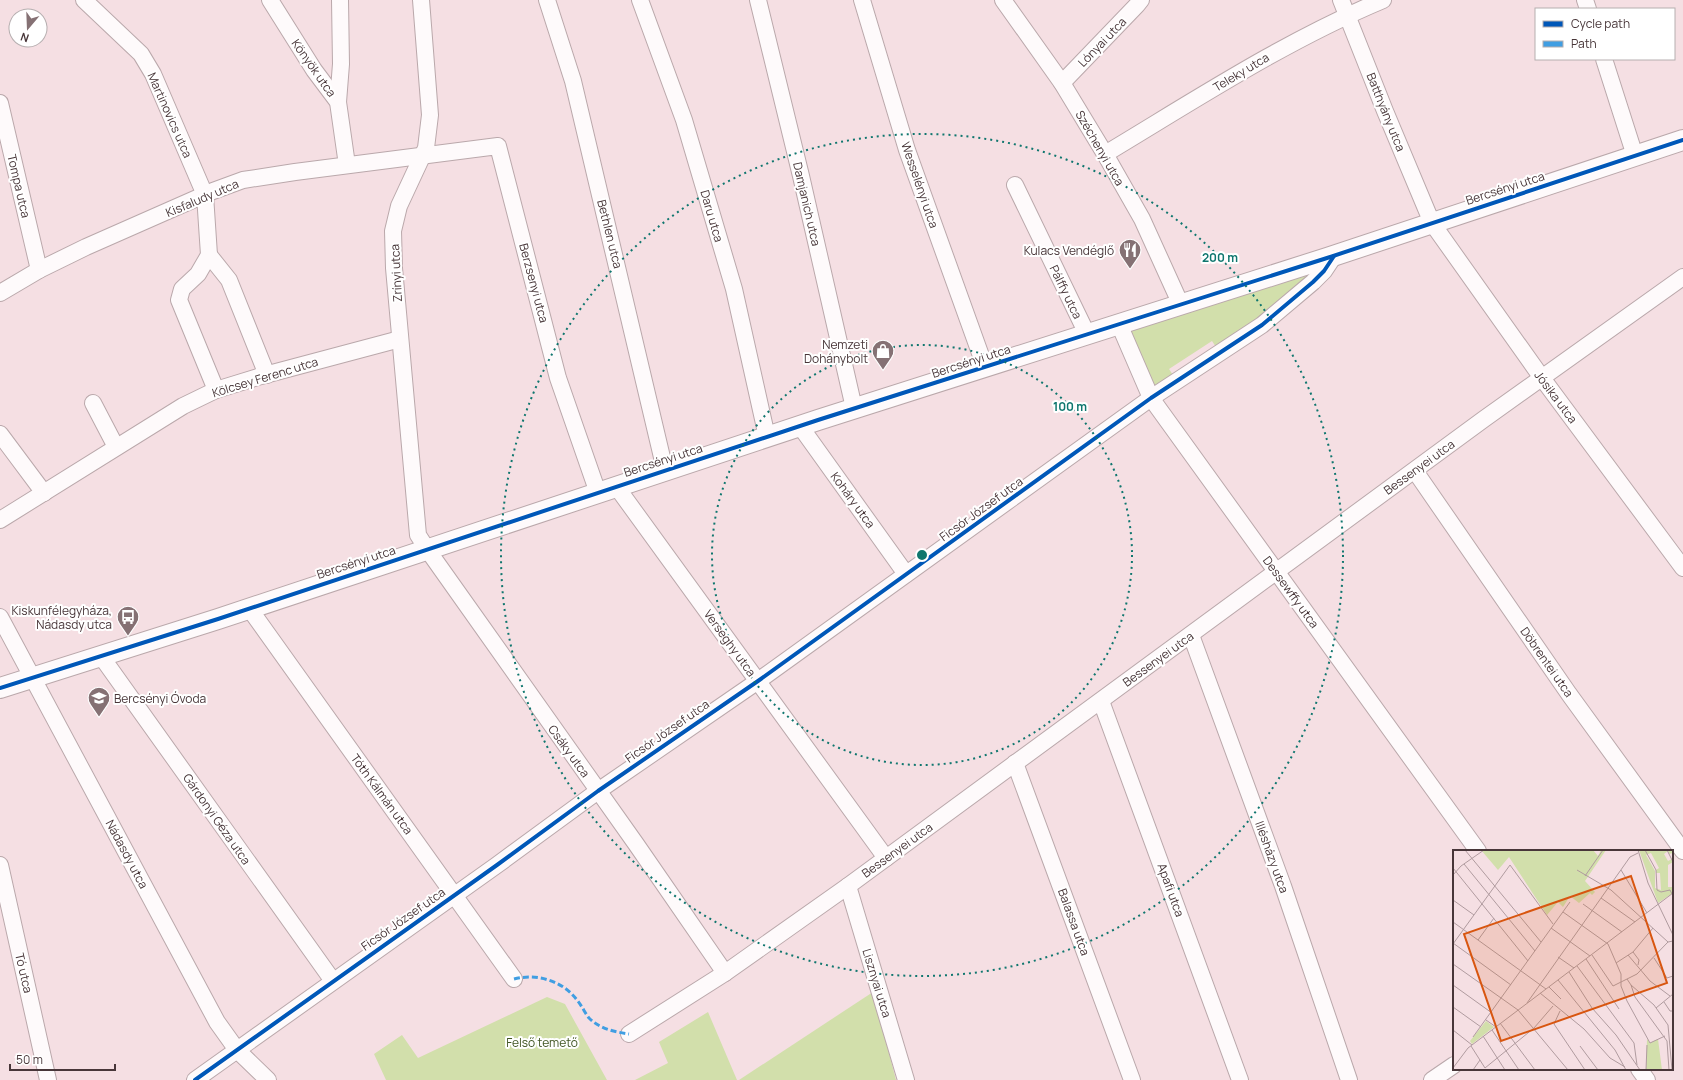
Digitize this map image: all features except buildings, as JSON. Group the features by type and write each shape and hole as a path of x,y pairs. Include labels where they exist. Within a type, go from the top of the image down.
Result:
{"street":[{"name":"Martinovics utca","path":"84,0 141,54 153,74 205,195 209,254"},
{"name":"Könyök utca","path":"270,0 314,70 338,102 347,165"},
{"path":"338,102 342,64 340,0"},
{"name":"Zrínyi utca","path":"421,0 430,115 426,148 399,206 393,231 394,268 418,535 427,549"},
{"name":"Bethlen utca","path":"547,0 573,81 621,278 665,470"},
{"name":"Daru utca","path":"640,0 684,120 734,289 767,437"},
{"name":"Damjanich utca","path":"758,0 801,176 854,408"},
{"name":"Wesselényi utca","path":"862,0 907,150 985,367"},
{"name":"Széchenyi utca","path":"1003,0 1062,83 1142,219 1181,305"},
{"name":"Lónyai utca","path":"1062,83 1137,6 1141,0"},
{"name":"Batthyány utca","path":"1341,0 1432,223"},
{"name":"Teleky utca","path":"1104,154 1271,55 1347,15 1382,0"},
{"path":"1604,60 1634,156"},
{"name":"Tompa utca","path":"0,103 38,270"},
{"name":"Bercsényi utca","path":"0,688 249,608 854,408 1334,256 1683,140"},
{"name":"Berzsenyi utca","path":"421,157 498,146 558,378 598,493"},
{"name":"Kisfaludy utca","path":"0,292 38,270 86,247 243,180 347,165 421,157"},
{"name":"Pálffy utca","path":"1015,186 1087,334"},
{"name":"Jósika utca","path":"1432,223 1542,378 1683,568"},
{"path":"216,390 179,300 182,289 198,274 209,254 229,280 267,375"},
{"path":"1151,398 1262,325 1313,282 1324,271 1334,256"},
{"name":"Bessenyei utca","path":"629,1034 725,973 848,886 1542,378 1682,280"},
{"name":"Dessewffy utca","path":"1118,324 1151,398 1477,850"},
{"name":"Kölcsey Ferenc utca","path":"0,520 183,406 216,390 400,339"},
{"name":"Ficsór József utca","path":"195,1080 598,791 758,681 1151,398"},
{"path":"93,403 116,448"},
{"name":"Koháry utca","path":"800,426 906,574"},
{"path":"0,434 44,492"},
{"name":"Döbrentei utca","path":"1415,471 1569,694 1683,852"},
{"name":"Verseghy utca","path":"616,486 886,858"},
{"name":"Csáky utca","path":"427,549 725,973"},
{"name":"Tóth Kálmán utca","path":"249,608 514,979"},
{"name":"Nádasdy utca","path":"0,618 217,1022 237,1050 268,1080"},
{"name":"Illésházy utca","path":"1191,635 1283,886 1349,1080"},
{"name":"Gárdonyi Géza utca","path":"102,656 333,981"},
{"name":"Apafi utca","path":"1101,701 1240,1080"},
{"name":"Balassa utca","path":"1016,764 1132,1080"},
{"name":"Tó utca","path":"0,865 48,1080"},
{"name":"Lisznyai utca","path":"848,886 906,1080"},
{"path":"1432,1080 1453,1065"},
{"path":"1640,1070 1647,1080"}],"green space":[{"path":"1334,256 1220,353 1212,341 1169,369 1177,381 1151,398 1119,324"},
{"path":"873,992 896,1080 739,1080"},
{"name":"Felső temető","path":"547,997 565,1004 607,1080 386,1080 374,1054 402,1035 418,1058"},
{"path":"708,1012 737,1080 635,1080 668,1063 659,1042"}],"marked path":[{"path":"514,979 532,977 557,983 571,993 593,1022 608,1029 629,1034"}],"cycle path":[{"path":"0,688 218,619 818,420 1327,258 1683,140"},
{"path":"195,1080 497,865 598,791 758,681 1151,398 1262,325 1313,282 1324,271 1334,256"}],"place":[{"name":"Kulacs Vendéglő","path":"1130,270"},
{"name":"Nemzeti Dohánybolt","path":"883,370"},
{"name":"Kiskunfélegyháza, Nádasdy utca","path":"128,636"},
{"name":"Bercsényi Óvoda","path":"99,718"}]}
